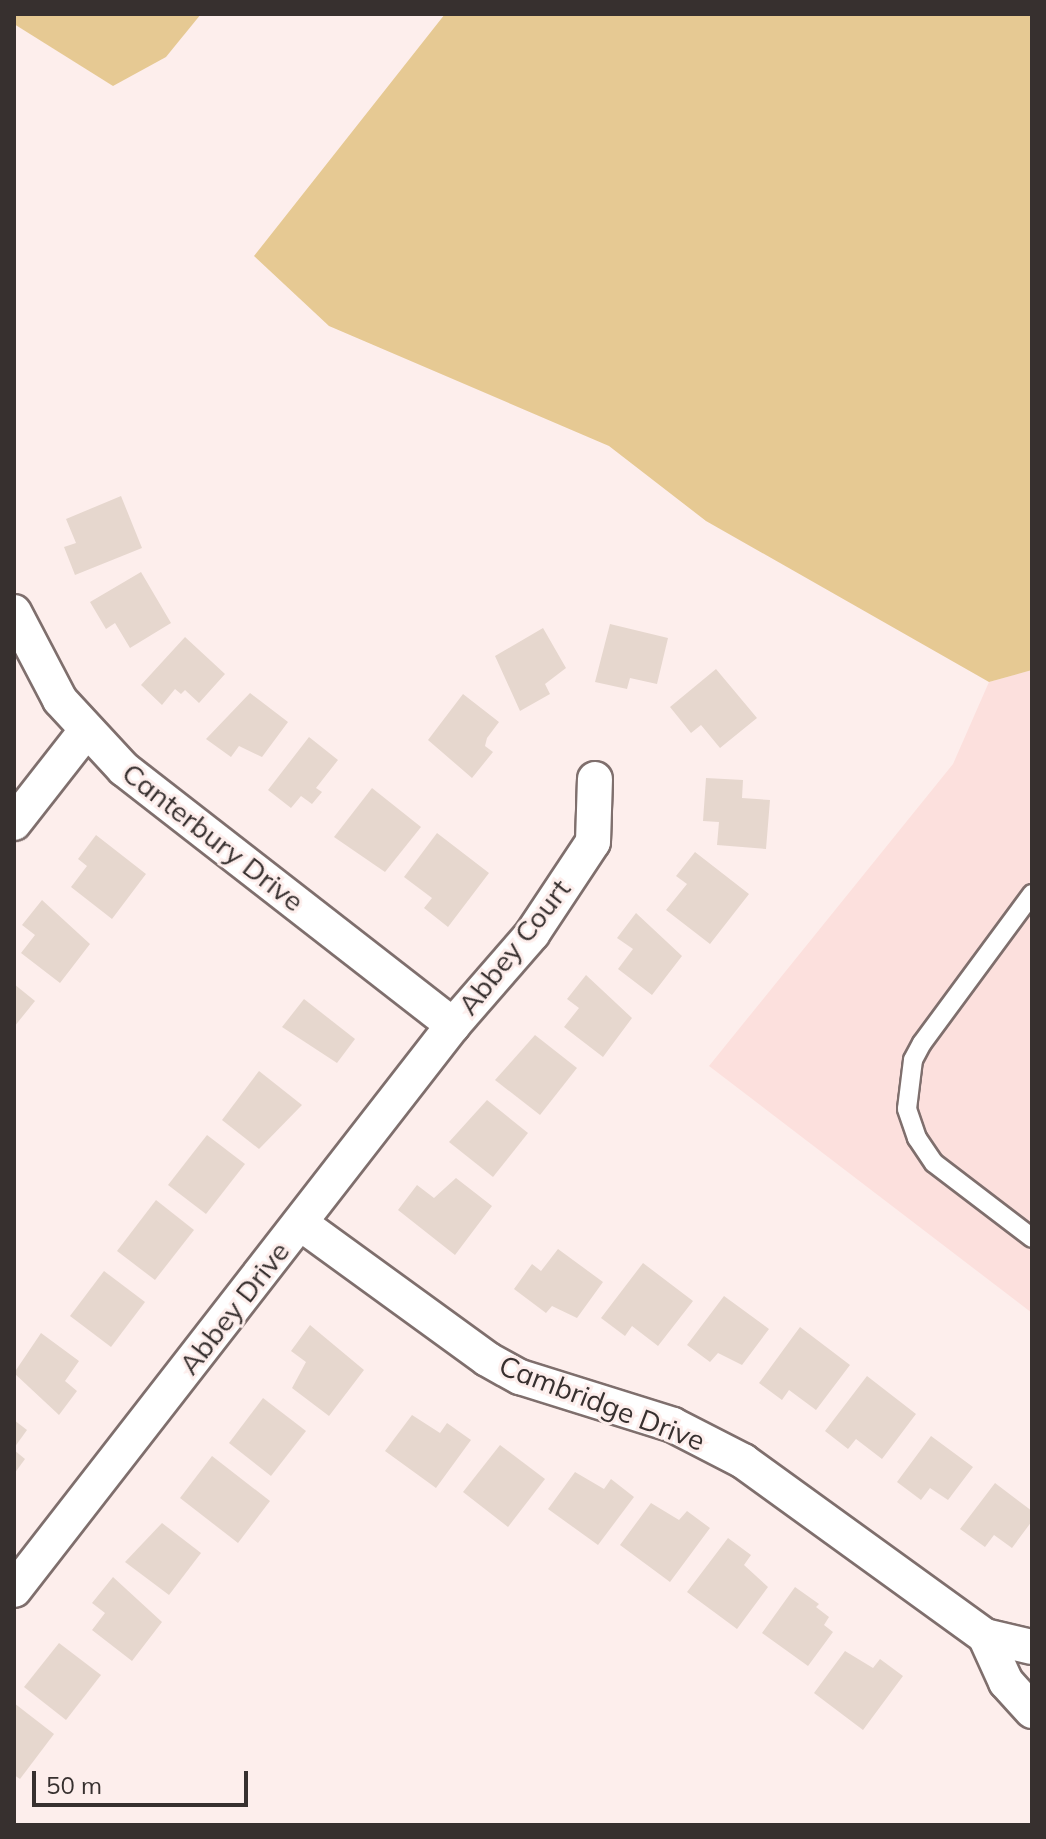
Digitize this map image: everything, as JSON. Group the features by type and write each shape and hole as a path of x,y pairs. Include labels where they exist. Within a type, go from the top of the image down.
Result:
{"street":[{"name":"Canterbury Drive","path":"14,612 40,668 85,732 124,769 453,1025"},
{"path":"14,823 85,732"},
{"name":"Abbey Court","path":"453,1025 532,934 593,842 595,779"},
{"name":"Abbey Drive","path":"14,1590 453,1025"},
{"name":"Cambridge Drive","path":"300,1223 456,1341 520,1377 673,1425 743,1461 985,1636 1032,1647"},
{"name":"Cambridge Drive","path":"985,1636 1006,1682 1032,1711"}],"lane":[{"path":"1032,894 922,1043 913,1060 907,1109 917,1138 934,1163 1032,1238"}],"shaded area":[{"path":"14,14 201,14 166,57 113,86 14,24"},
{"path":"445,14 1032,14 1032,670 989,682 706,521 609,446 329,326 254,256"},
{"path":"1032,670 1032,1313 709,1066 953,764 989,682"}],"building":[{"path":"121,496 142,548 75,575 64,547 76,543 66,519"},
{"path":"141,572 171,623 130,648 115,623 106,629 90,602"},
{"path":"610,624 668,638 657,684 630,678 627,689 595,682"},
{"path":"543,628 566,668 545,684 550,694 520,711 495,656"},
{"path":"185,637 225,674 199,703 185,690 181,694 175,689 162,705 141,685"},
{"path":"716,669 757,718 720,748 701,725 691,733 670,707"},
{"path":"250,693 288,722 262,757 239,746 231,757 206,739"},
{"path":"463,694 499,722 485,746 493,752 472,778 428,740"},
{"path":"309,737 338,760 316,788 322,792 312,804 301,796 291,808 268,790"},
{"path":"706,778 743,780 742,798 770,800 766,849 717,845 719,822 703,821"},
{"path":"372,788 421,827 385,872 334,837"},
{"path":"437,833 489,873 448,927 424,908 432,898 404,877"},
{"path":"96,835 146,874 112,919 71,887 87,866 78,859"},
{"path":"695,852 749,894 710,944 666,910 687,884 676,876"},
{"path":"42,900 90,944 60,983 21,953 35,935 22,925"},
{"path":"636,913 682,956 652,995 618,969 633,949 617,938"},
{"path":"586,975 632,1018 603,1057 564,1027 579,1008 567,999"},
{"path":"14,984 35,1001 14,1027"},
{"path":"304,999 355,1039 337,1063 282,1027"},
{"path":"535,1035 577,1068 540,1115 495,1080"},
{"path":"259,1071 302,1105 259,1149 222,1120"},
{"path":"487,1100 528,1133 493,1177 449,1142"},
{"path":"207,1135 245,1164 206,1214 168,1185"},
{"path":"456,1178 492,1206 455,1255 398,1210 417,1185 434,1198"},
{"path":"156,1200 194,1230 155,1280 117,1251"},
{"path":"558,1249 603,1282 577,1318 552,1306 546,1313 514,1289 532,1264 541,1271"},
{"path":"643,1263 693,1301 658,1346 632,1326 625,1336 601,1318"},
{"path":"104,1271 145,1302 111,1347 70,1316"},
{"path":"724,1296 769,1329 742,1365 718,1353 710,1362 687,1345"},
{"path":"310,1325 364,1370 329,1416 292,1388 306,1362 291,1351"},
{"path":"800,1327 850,1365 816,1410 789,1390 782,1400 759,1383"},
{"path":"41,1333 79,1361 65,1381 77,1391 59,1415 14,1373"},
{"path":"867,1376 916,1414 882,1459 856,1439 848,1449 825,1431"},
{"path":"263,1398 306,1431 271,1476 229,1443"},
{"path":"412,1415 440,1433 447,1423 471,1440 436,1488 385,1451"},
{"path":"14,1420 27,1430 14,1448"},
{"path":"931,1436 973,1467 948,1500 930,1488 921,1500 897,1482"},
{"path":"500,1445 545,1479 508,1527 463,1492"},
{"path":"14,1450 25,1459 14,1474"},
{"path":"212,1456 270,1501 238,1543 180,1498"},
{"path":"575,1472 604,1489 611,1479 634,1497 598,1545 548,1509"},
{"path":"995,1483 1032,1511 1032,1521 1012,1548 994,1535 985,1547 960,1529"},
{"path":"651,1503 679,1520 687,1511 710,1528 670,1582 620,1545"},
{"path":"162,1523 201,1553 169,1595 125,1562"},
{"path":"728,1538 751,1555 744,1565 768,1587 737,1629 687,1592"},
{"path":"113,1577 162,1622 132,1661 92,1630 105,1613 92,1603"},
{"path":"795,1587 819,1604 816,1607 829,1617 824,1625 833,1632 808,1666 762,1633"},
{"path":"59,1643 101,1675 66,1720 24,1687"},
{"path":"845,1651 873,1668 880,1659 903,1676 863,1730 814,1693"},
{"path":"14,1703 54,1734 20,1779 14,1775"}]}
